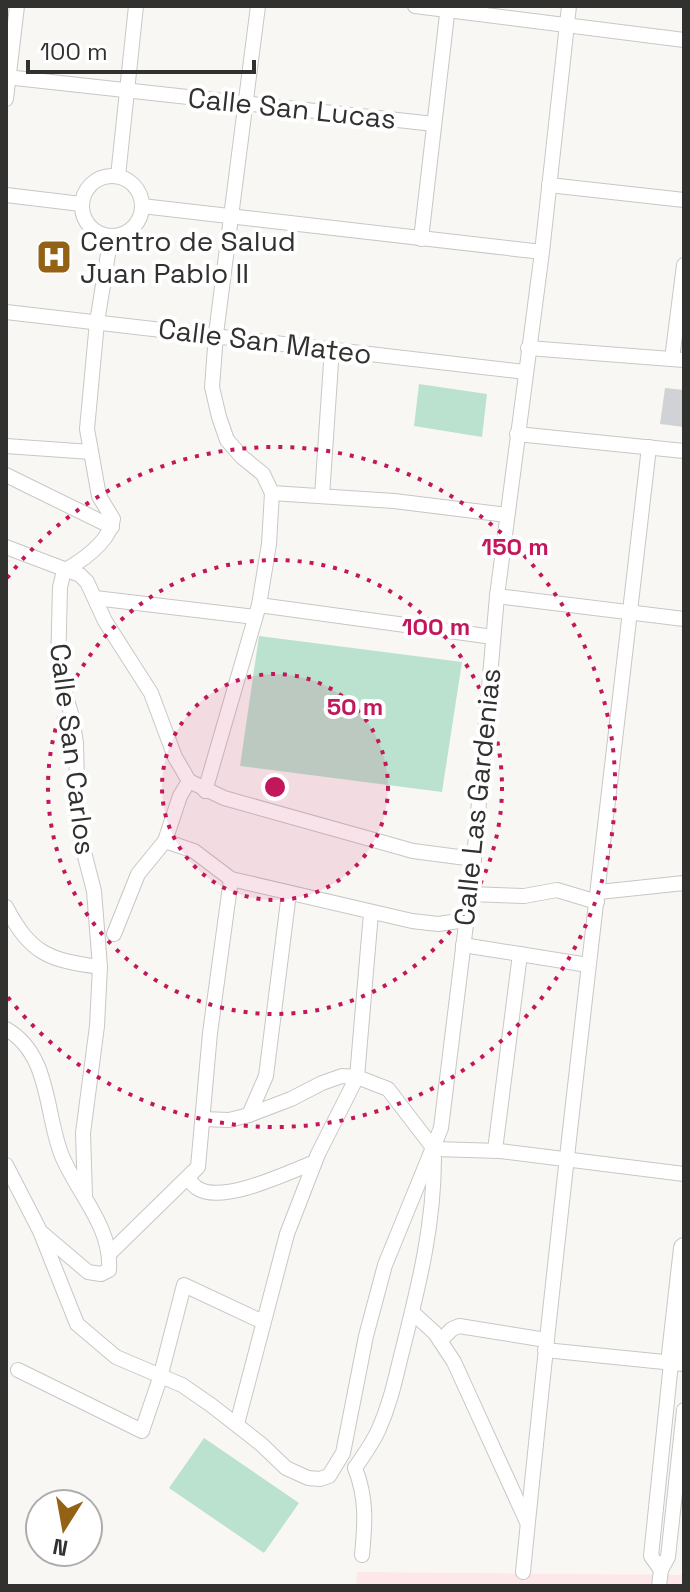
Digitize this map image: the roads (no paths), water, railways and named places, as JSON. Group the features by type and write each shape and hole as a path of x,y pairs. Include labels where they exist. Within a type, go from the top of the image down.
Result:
{"street":[{"path":"6,99 17,6"},
{"path":"118,176 136,6"},
{"path":"205,791 257,611 269,544 272,493 263,474 227,440 212,387 258,6"},
{"path":"415,6 684,40"},
{"name":"Calle Las Gardenias","path":"336,1467 343,1453 366,1336 385,1265 434,1149 445,1103 474,859 497,596 542,252 569,6"},
{"path":"421,239 447,8"},
{"name":"Calle San Lucas","path":"7,77 434,124"},
{"path":"118,176 136,187 142,206 140,218 133,228 123,234 99,234 83,216 81,204 90,185 98,179 118,176"},
{"path":"549,185 684,200"},
{"path":"6,195 81,204"},
{"path":"142,206 542,252"},
{"path":"64,571 84,559 112,527 113,519 99,496 87,411 111,236"},
{"path":"528,348 678,360 684,265"},
{"name":"Calle San Mateo","path":"6,312 525,372"},
{"path":"322,496 332,348"},
{"path":"517,434 684,451"},
{"path":"6,446 91,452"},
{"path":"523,1572 545,1345 649,447"},
{"path":"6,475 112,527"},
{"path":"272,493 394,501 507,515"},
{"path":"6,547 80,575 87,582 105,621 151,693 175,757 189,781 205,791 413,851 474,859"},
{"name":"Calle San Carlos","path":"64,571 60,587 58,669 76,743 78,829 94,891 100,967 97,1026 83,1133 85,1195"},
{"path":"497,596 684,619"},
{"path":"95,598 257,611 493,637"},
{"path":"114,934 138,874 165,841 180,796 189,781"},
{"path":"165,841 194,851 231,879 371,913 438,924 466,920"},
{"path":"110,1253 198,1167 210,1033 231,879"},
{"path":"469,894 524,896 557,890 598,897 684,883"},
{"path":"249,1115 266,1076 289,893"},
{"path":"6,907 21,935 35,949 47,956 100,967"},
{"path":"237,1424 287,1234 315,1162 357,1077 371,913"},
{"path":"463,945 588,965"},
{"path":"495,1150 520,954"},
{"path":"6,1029 18,1036 30,1052 46,1091 63,1157 85,1195 110,1253 109,1270 101,1274 88,1272 40,1231"},
{"path":"203,1119 229,1120 249,1115 322,1083 342,1076 357,1077 388,1089 434,1149 434,1192 413,1313 393,1395 376,1435 355,1468"},
{"path":"434,1149 495,1150 684,1174"},
{"path":"188,1179 199,1190 218,1193 242,1189 315,1162"},
{"path":"6,1165 40,1231 77,1324 116,1357 182,1385 237,1424 286,1468 308,1478 320,1479 329,1476 336,1467 355,1468"},
{"path":"661,1570 651,1556 677,1364 684,1248"},
{"path":"18,1370 142,1431 160,1378 184,1285 263,1322"},
{"path":"413,1313 440,1341 454,1362 528,1523"},
{"path":"440,1341 459,1326 545,1345 677,1364"},
{"path":"659,1586 661,1570 668,1557 684,1410"},
{"path":"355,1468 365,1501 362,1555"}],"place":[{"name":"Centro de Salud Juan Pablo II","path":"54,257"}]}
